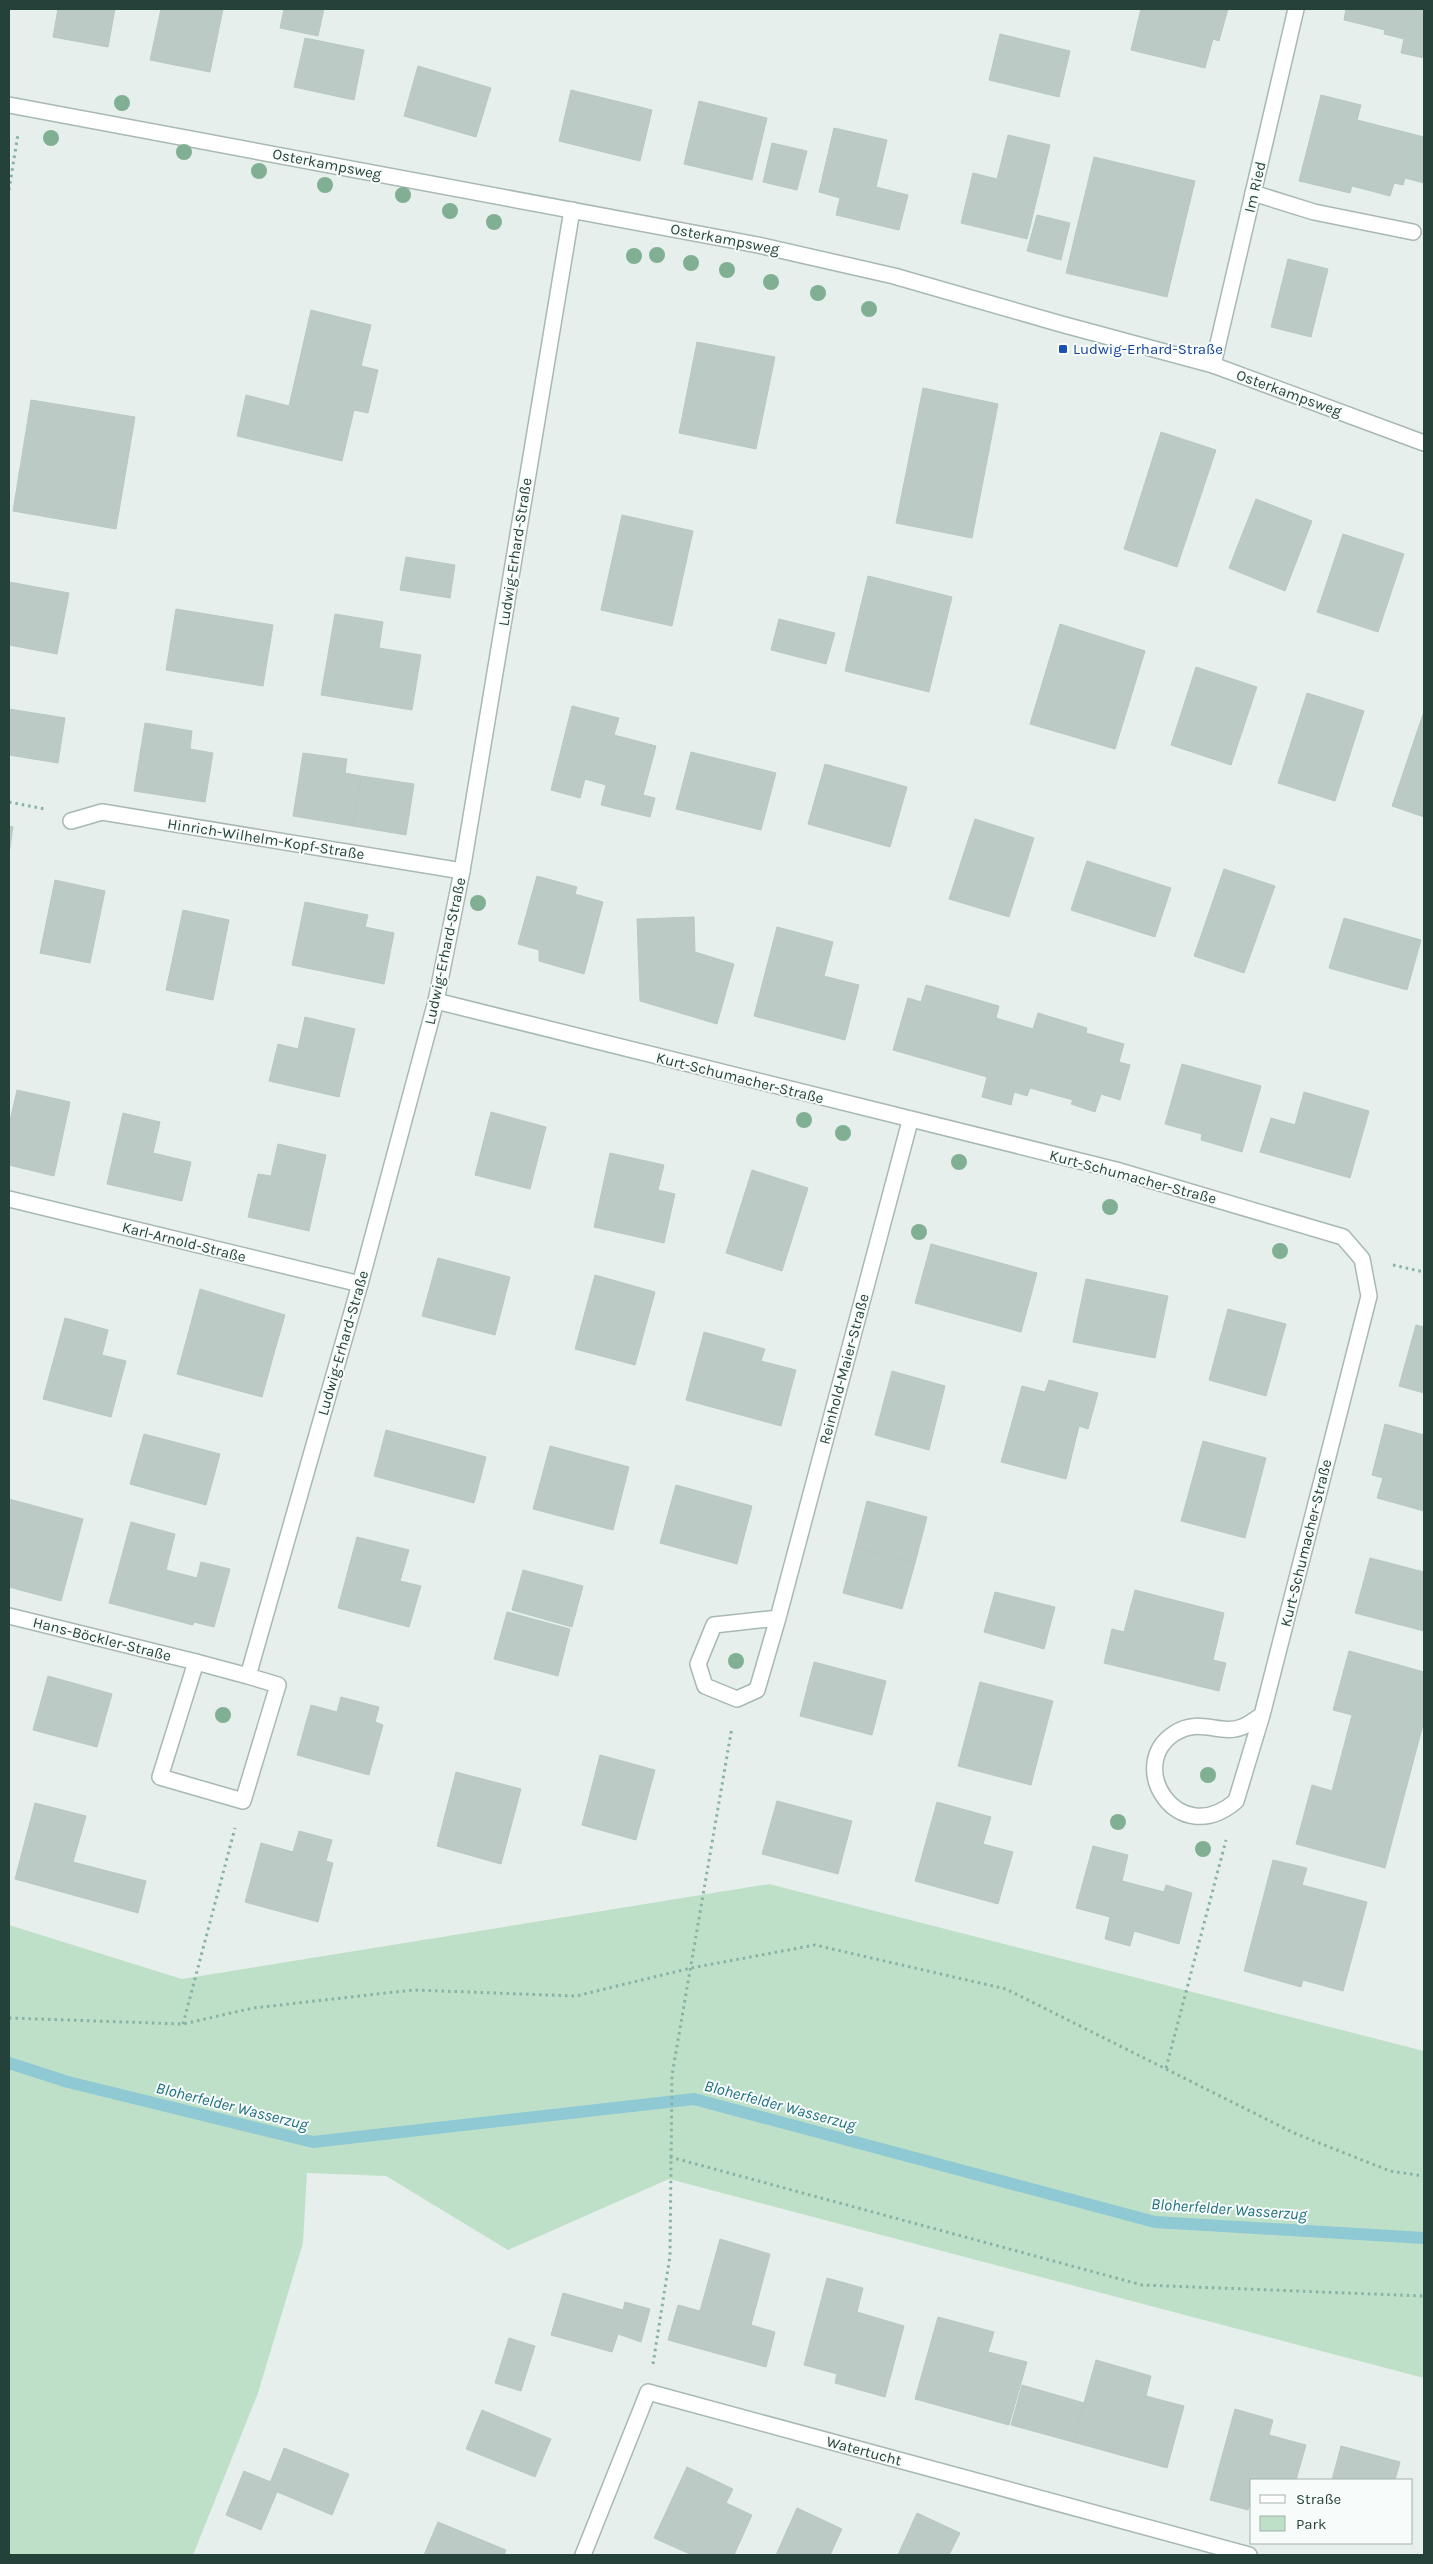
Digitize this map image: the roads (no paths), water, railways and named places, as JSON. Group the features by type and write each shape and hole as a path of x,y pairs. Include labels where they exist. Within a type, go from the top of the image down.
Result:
{"street":[{"name":"Im Ried","path":"1213,364 1296,9"},
{"name":"Osterkampsweg","path":"16,106 758,245 894,276 1061,324 1213,364 1424,443"},
{"path":"1253,193 1314,212 1413,232"},
{"name":"Ludwig-Erhard-Straße","path":"248,1676 360,1284 436,1001 462,871 572,210"},
{"name":"Hinrich-Wilhelm-Kopf-Straße","path":"71,821 102,812 462,871"},
{"name":"Kurt-Schumacher-Straße","path":"436,1001 1116,1170 1343,1237 1362,1259 1369,1296 1262,1715 1236,1801 1226,1810 1211,1816 1196,1817 1180,1812 1168,1803 1158,1790 1154,1774 1156,1758 1163,1744 1174,1733 1188,1726 1204,1725 1220,1729 1241,1728 1262,1715"},
{"name":"Reinhold-Maier-Straße","path":"778,1618 714,1625 698,1664 704,1686 737,1700 757,1690 778,1618 910,1120"},
{"name":"Karl-Arnold-Straße","path":"9,1199 360,1284"},
{"name":"Hans-Böckler-Straße","path":"9,1616 196,1662"},
{"path":"196,1662 278,1685 243,1801 160,1777 196,1662"},
{"name":"Watertucht","path":"583,2555 648,2392 1249,2555"}],"waterway":[{"name":"Bloherfelder Wasserzug","path":"9,2063 68,2082 313,2142 694,2099 1155,2222 1424,2238"}],"place":[{"name":"Ludwig-Erhard-Straße","path":"1063,349"}]}
